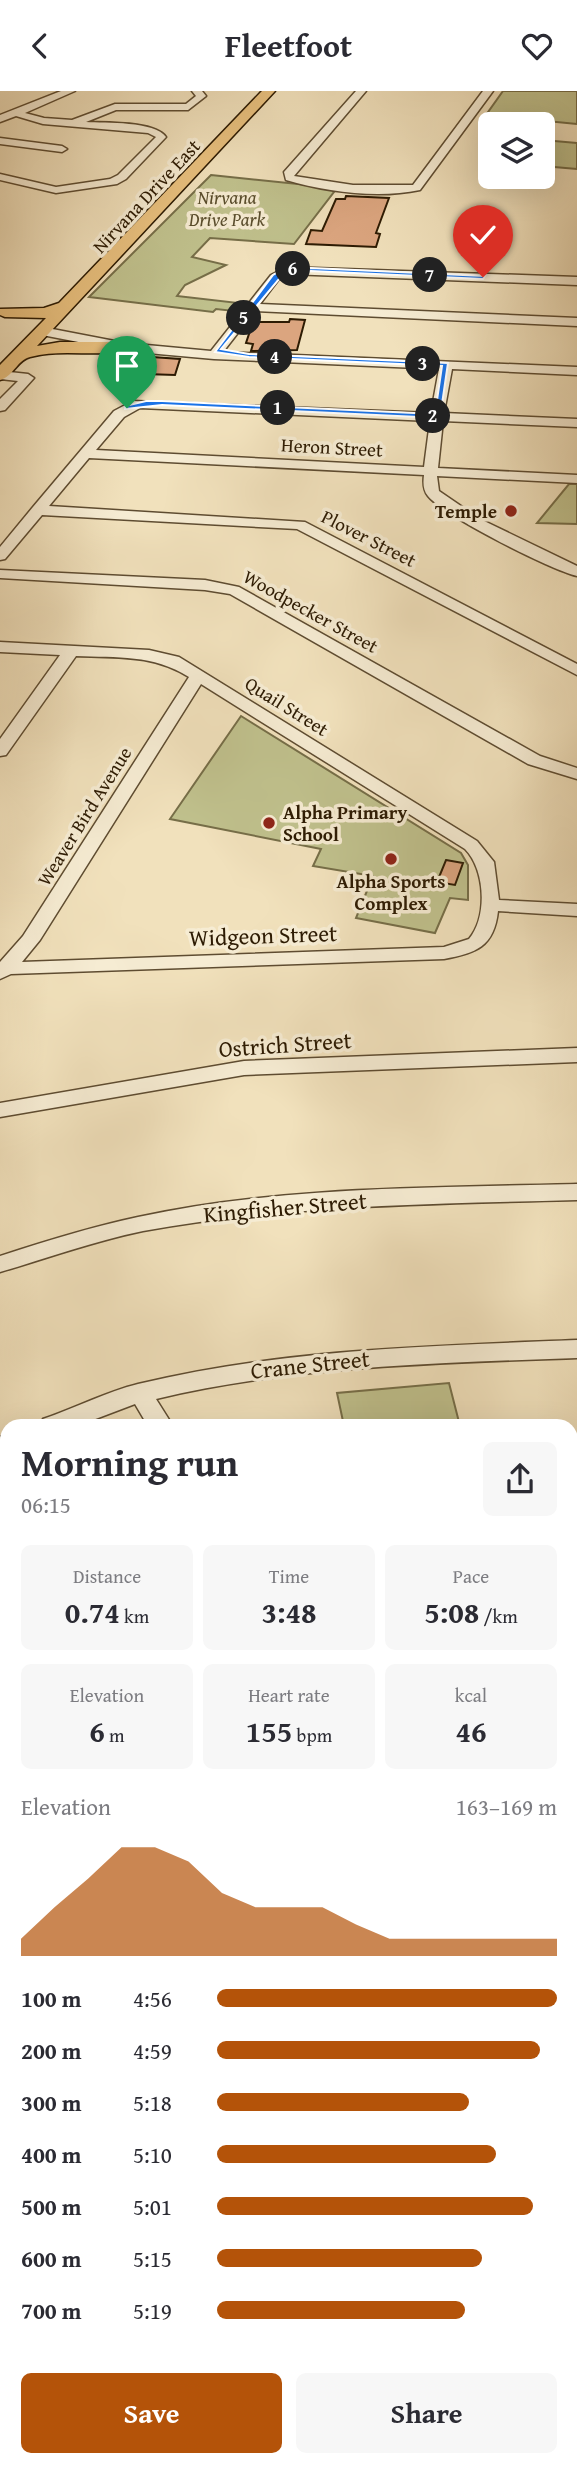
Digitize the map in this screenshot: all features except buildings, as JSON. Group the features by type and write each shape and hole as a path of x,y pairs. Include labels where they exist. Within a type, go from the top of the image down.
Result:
{"main road":[{"name":"Nirvana Drive East","path":"2,373 269,91"},
{"path":"4,316 38,314 69,304 70,325 74,331"},
{"path":"4,316 45,328"},
{"path":"2,373 22,333 4,316"},
{"path":"21,353 61,347 125,347"}],"street":[{"path":"0,119 70,91"},
{"path":"73,124 115,107 188,107 201,96 197,91"},
{"path":"361,91 288,176 299,181 349,187 400,191 416,188 488,91"},
{"path":"30,94 50,99"},
{"path":"0,177 56,190 113,182 122,177 161,137 149,130 36,120 15,113"},
{"path":"0,141 62,149"},
{"path":"216,353 275,277 283,271 300,269 577,281"},
{"path":"253,307 577,322"},
{"path":"45,328 216,353"},
{"path":"45,328 125,347 249,356 577,371"},
{"path":"446,365 430,471 432,491 441,503 577,572"},
{"path":"0,407 28,378 2,373"},
{"path":"0,556 119,414 138,404 577,423"},
{"name":"Heron Street","path":"86,454 577,478"},
{"name":"Plover Street","path":"38,510 300,525 577,670"},
{"name":"Woodpecker Street","path":"0,574 205,585 234,590 534,760 577,774"},
{"name":"Quail Street","path":"0,647 166,658 471,845 485,863 490,905"},
{"path":"0,751 71,651"},
{"name":"Weaver Bird Avenue","path":"4,971 30,940 198,676"},
{"path":"490,905 577,910"},
{"name":"Widgeon Street","path":"4,971 443,953 464,949 478,941 486,929 490,905"},
{"name":"Ostrich Street","path":"0,1110 244,1068 577,1055"},
{"name":"Kingfisher Street","path":"0,1264 85,1235 243,1208 366,1199 577,1192"},
{"name":"Crane Street","path":"71,1419 140,1394 240,1371 352,1358 577,1349"},
{"path":"140,1394 156,1419"}],"green space":[{"path":"503,91 577,91 577,124 555,122 555,112 488,112"},
{"path":"555,141 577,143 577,169 555,167"},
{"name":"Nirvana Drive Park","path":"211,175 337,188 294,244 210,238 192,257 226,265 185,285 177,296 247,304 243,312 216,309 213,312 89,297"},
{"path":"569,484 577,484 577,524 537,523"},
{"path":"241,716 461,853 468,865 468,900 450,898 435,933 356,918 373,876 313,866 321,849 170,819"},
{"path":"449,1383 458,1419 343,1419 337,1393"}],"place":[{"name":"Temple","path":"511,511"},
{"name":"Alpha Primary School","path":"269,823"},
{"name":"Alpha Sports Complex","path":"391,859"}],"route":[{"path":"127,408 146,403 162,403 438,416 446,365 249,356 217,351 275,277 283,271 311,269 483,277"}]}
